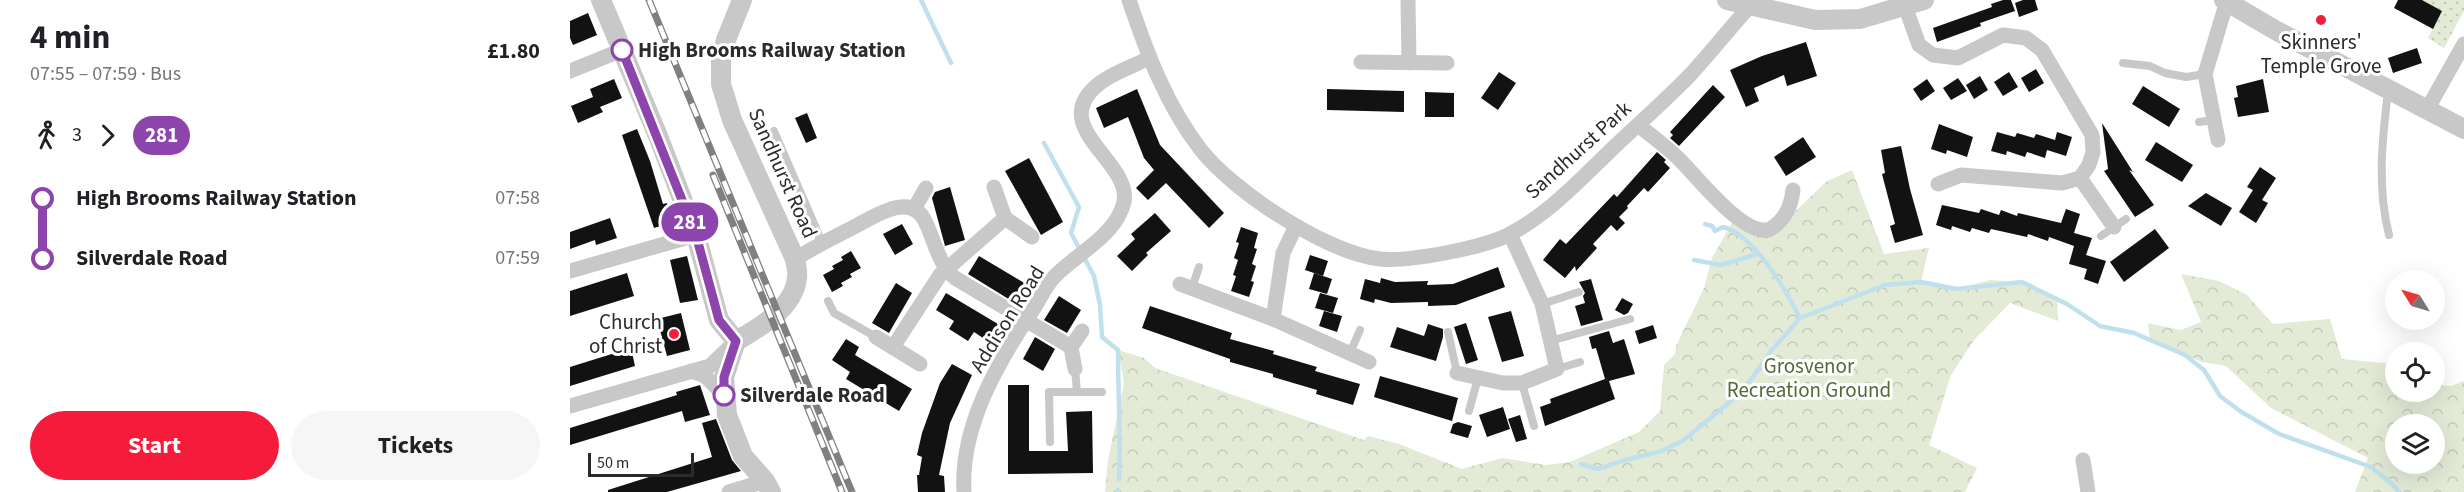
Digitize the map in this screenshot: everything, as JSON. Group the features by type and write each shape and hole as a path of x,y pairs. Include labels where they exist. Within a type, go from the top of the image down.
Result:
{"street":[{"path":"601,0 696,235 719,320 736,341"},
{"name":"Sandhurst Road","path":"736,341 759,327 790,299 798,277 795,259 732,120 721,84 721,59 742,0"},
{"name":"Sandhurst Park","path":"1129,0 1149,58 1174,111 1202,151 1244,192 1296,226 1337,246 1379,259 1407,258 1485,245 1510,234 1556,203 1691,74 1757,4"},
{"path":"1408,0 1409,63"},
{"path":"1728,0 1757,4 1815,20 1860,19 1915,3 1919,45 1933,55 1959,58 2003,35 2025,38 2042,50 2092,135 2093,152 2089,165 2080,178 2062,183 1961,175 1938,184"},
{"path":"2218,140 2206,121 2205,74 2226,1 2276,30 2428,108 2464,129"},
{"path":"2428,108 2464,44"},
{"path":"570,71 622,50"},
{"name":"Addison Road","path":"964,492 967,448 987,389 1027,319 1054,278 1108,230 1120,215 1124,198 1118,176 1093,144 1085,129 1084,104 1101,82 1149,58"},
{"path":"1361,62 1447,63"},
{"path":"1638,124 1677,157 1734,214 1755,228 1769,230 1785,216 1791,208 1793,190"},
{"path":"2080,178 2120,223"},
{"path":"994,187 1005,218 1032,237"},
{"path":"914,209 926,188"},
{"path":"795,259 884,211 901,207 914,209 925,219 946,270 955,278 1071,347"},
{"path":"893,347 940,275 1005,218"},
{"path":"1273,319 1283,253 1296,226"},
{"path":"1457,373 1503,383 1522,383 1557,369 1542,304 1510,234"},
{"path":"570,271 696,235"},
{"path":"1186,286 1273,319 1369,362"},
{"path":"1075,369 1071,347 1082,331"},
{"path":"876,337 920,364"},
{"path":"570,406 710,366 736,341"},
{"path":"736,341 724,377 724,395 728,415 743,456 768,487"},
{"path":"691,371 705,376 724,395"},
{"path":"2083,460 2088,492"},
{"path":"729,492 768,487"}],"lane":[{"path":"2123,63 2150,66 2165,73 2186,77 2205,74"},
{"path":"2389,88 2381,142 2384,215 2389,235"},
{"path":"774,132 819,235 819,245"},
{"path":"2101,236 2120,223"},
{"path":"1186,286 1199,267"},
{"path":"1542,304 1579,292"},
{"path":"828,301 834,313 876,337"},
{"path":"1550,341 1630,319"},
{"path":"1350,353 1360,330"},
{"path":"1448,332 1457,373"},
{"path":"1557,369 1580,362"},
{"path":"1075,369 1077,392"},
{"path":"1468,411 1478,378"},
{"path":"1522,383 1534,426"},
{"path":"1050,442 1049,392 1101,392"}],"green space":[{"path":"2422,0 2464,0 2464,11 2444,48 2428,38 2442,11"},
{"name":"Grosvenor Recreation Ground","path":"1852,170 1884,254 1929,248 1921,282 1957,289 1990,280 2022,282 2057,297 2058,321 2010,303 1974,340 1951,375 1929,445 1977,468 1965,492 1105,492 1108,460 1124,383 1118,350 1144,358 1155,368 1364,440 1368,436 1399,444 1462,469 1502,458 1546,465 1570,462 1639,432 1660,411 1664,365 1675,354 1676,346 1704,288 1712,258 1734,219 1782,224 1827,181"},
{"path":"2181,274 2219,281 2247,295 2273,324 2330,319 2342,359 2385,363 2385,402 2445,402 2445,386 2464,381 2464,492 2355,492 2368,458 2271,408 2226,366 2202,362 2150,339 2148,323 2181,330 2201,322"}],"building":[{"path":"2011,0 2015,11 1937,42 1933,28 1992,7 1991,4"},
{"path":"2035,0 2038,10 2019,17 2015,3"},
{"path":"2398,0 2422,0 2442,11 2433,29 2394,8"},
{"path":"588,13 597,35 573,45 570,38 570,21"},
{"path":"1806,42 1817,76 1787,86 1784,75 1754,88 1759,101 1746,107 1730,70 1762,56"},
{"path":"2417,48 2422,63 2393,73 2388,58"},
{"path":"2036,69 2044,83 2029,92 2021,78"},
{"path":"1499,72 1516,83 1498,110 1481,98"},
{"path":"2009,72 2018,87 2003,96 1994,82"},
{"path":"1980,76 1988,90 1974,99 1966,85"},
{"path":"1958,78 1967,91 1951,100 1943,88"},
{"path":"614,79 622,98 600,107 603,112 578,123 571,106 593,97 590,89"},
{"path":"1927,79 1935,91 1921,101 1913,89"},
{"path":"2263,79 2269,112 2238,117 2234,98 2238,97 2236,86"},
{"path":"1713,85 1725,97 1679,146 1670,138 1673,135 1670,132"},
{"path":"2143,86 2180,109 2169,127 2132,104"},
{"path":"1137,89 1160,145 1224,213 1209,228 1166,183 1148,200 1136,188 1154,170 1144,158 1128,117 1104,128 1096,108"},
{"path":"1327,89 1404,91 1404,112 1327,110"},
{"path":"1425,92 1454,93 1454,117 1425,117"},
{"path":"807,113 817,138 806,143 795,118"},
{"path":"2102,123 2133,172 2129,170 2154,205 2135,217 2104,171 2108,169"},
{"path":"1939,124 1973,137 1967,157 1947,150 1946,154 1931,149"},
{"path":"637,129 650,161 663,204 667,203 674,222 654,228 622,135"},
{"path":"1997,132 2015,137 2017,133 2034,138 2036,134 2055,140 2057,132 2072,137 2066,156 2047,150 2045,158 2027,152 2025,157 2007,151 2006,155 1991,151"},
{"path":"1803,137 1816,157 1786,176 1774,157"},
{"path":"2156,142 2193,165 2182,182 2145,160"},
{"path":"1901,146 1923,235 1895,243 1890,226 1895,224 1882,174 1885,173 1881,150"},
{"path":"1657,152 1666,160 1664,162 1670,168 1648,192 1644,188 1627,206 1628,208 1619,217 1625,223 1617,231 1611,225 1593,244 1597,248 1576,271 1575,266 1565,278 1543,260 1560,239 1566,244 1614,194 1617,197"},
{"path":"1029,158 1063,222 1041,235 1005,171"},
{"path":"2260,167 2276,178 2262,200 2268,203 2256,223 2239,212 2253,190 2247,187"},
{"path":"950,187 965,240 945,246 932,198 935,192"},
{"path":"2206,193 2232,208 2221,226 2188,206"},
{"path":"1942,205 1979,213 1981,209 1999,215 2001,210 2017,216 2018,213 2061,223 2066,209 2080,214 2074,233 2092,238 2086,255 2106,261 2098,284 2084,279 2087,269 2069,264 2074,246 2049,237 2048,241 2028,234 2027,237 1991,229 1989,233 1972,228 1970,232 1952,226 1951,230 1936,225"},
{"path":"1155,213 1171,231 1146,253 1148,255 1132,271 1117,256 1135,239 1131,234"},
{"path":"610,218 617,238 596,245 595,240 570,249 570,232"},
{"path":"902,224 913,244 895,255 883,234"},
{"path":"1241,227 1258,233 1254,248 1257,249 1252,264 1256,266 1251,281 1254,282 1249,297 1231,291 1238,260 1234,258 1239,243 1236,242"},
{"path":"2155,229 2169,248 2124,282 2110,262"},
{"path":"851,251 861,268 841,283 843,286 832,292 823,275 834,269 832,266 843,260 841,257"},
{"path":"1310,255 1328,261 1323,276 1305,270"},
{"path":"687,256 698,300 680,303 670,260"},
{"path":"979,256 1026,284 1015,303 968,274"},
{"path":"1498,267 1505,287 1456,305 1428,306 1428,302 1391,303 1375,299 1374,303 1360,299 1365,279 1380,283 1381,278 1395,282 1428,281 1427,285 1453,284"},
{"path":"627,273 634,296 570,316 570,291"},
{"path":"1314,273 1332,279 1327,294 1309,289"},
{"path":"1591,279 1603,320 1581,326 1575,306 1585,303 1583,296 1585,293 1579,282"},
{"path":"896,283 912,293 889,333 872,323"},
{"path":"946,293 1003,327 992,344 974,332 968,341 949,329 954,321 936,310"},
{"path":"1320,293 1338,298 1333,313 1315,308"},
{"path":"1059,296 1081,310 1067,333 1044,320"},
{"path":"1622,298 1633,304 1628,313 1624,315 1615,310"},
{"path":"1150,306 1232,333 1230,339 1274,351 1273,354 1317,367 1315,371 1360,384 1353,405 1316,394 1317,390 1230,362 1230,359 1142,328"},
{"path":"1324,311 1342,316 1337,332 1319,326"},
{"path":"1511,311 1524,356 1502,362 1488,317"},
{"name":"Church of Christ","path":"681,313 690,350 667,356 657,319"},
{"path":"1466,323 1478,360 1466,364 1454,327"},
{"path":"1428,324 1443,329 1436,361 1390,347 1397,327 1424,336"},
{"path":"1653,325 1657,338 1639,344 1635,331"},
{"path":"1609,331 1613,343 1624,339 1635,374 1609,381 1615,399 1545,426 1540,407 1551,403 1550,399 1605,379 1596,348 1592,349 1589,337"},
{"path":"1035,337 1055,349 1043,371 1023,359"},
{"path":"846,339 859,347 855,355 912,389 899,411 846,379 850,372 832,360"},
{"path":"631,348 635,366 570,386 570,367"},
{"path":"952,364 972,375 950,423 939,475 944,476 945,492 918,492 917,475 919,475 922,457 917,455 922,433 940,383"},
{"path":"1380,376 1458,398 1452,421 1374,397"},
{"path":"700,385 710,415 685,422 682,411 570,445 570,428 677,395 676,392"},
{"path":"1008,385 1029,385 1029,451 1068,451 1066,412 1092,411 1093,473 1008,474"},
{"path":"1503,407 1510,429 1487,437 1479,415"},
{"path":"1520,415 1527,439 1516,442 1508,419"},
{"path":"716,419 732,460 741,471 667,492 608,492 608,490 712,457 702,423"},
{"path":"1458,422 1472,426 1468,438 1450,433 1453,424"}],"waterway":[{"path":"921,0 951,63"},
{"path":"1044,143 1079,207 1071,233 1094,276 1100,305 1102,337 1118,350 1119,479"},
{"path":"1705,224 1712,226 1715,231 1723,227 1735,232 1746,241 1778,279 1800,318"},
{"path":"1694,260 1721,265 1757,254"},
{"path":"1581,464 1598,469 1662,451 1684,440 1743,391 1771,351 1800,318 1885,285 1921,282 1957,289 2022,282 2067,304 2100,326 2134,333 2185,355 2204,370 2220,396 2240,411 2279,434 2371,467 2399,492"}],"railway":[{"path":"649,0 852,492"},
{"path":"713,175 842,492"}],"bus line":[{"name":"281","path":"622,50 696,235 719,320 736,341 724,377 724,395"}],"place":[{"name":"Skinners' Temple Grove","path":"2321,20"},
{"name":"High Brooms Railway Station","path":"622,50"},
{"name":"Church of Christ","path":"674,334"},
{"name":"Silverdale Road","path":"724,395"}]}
